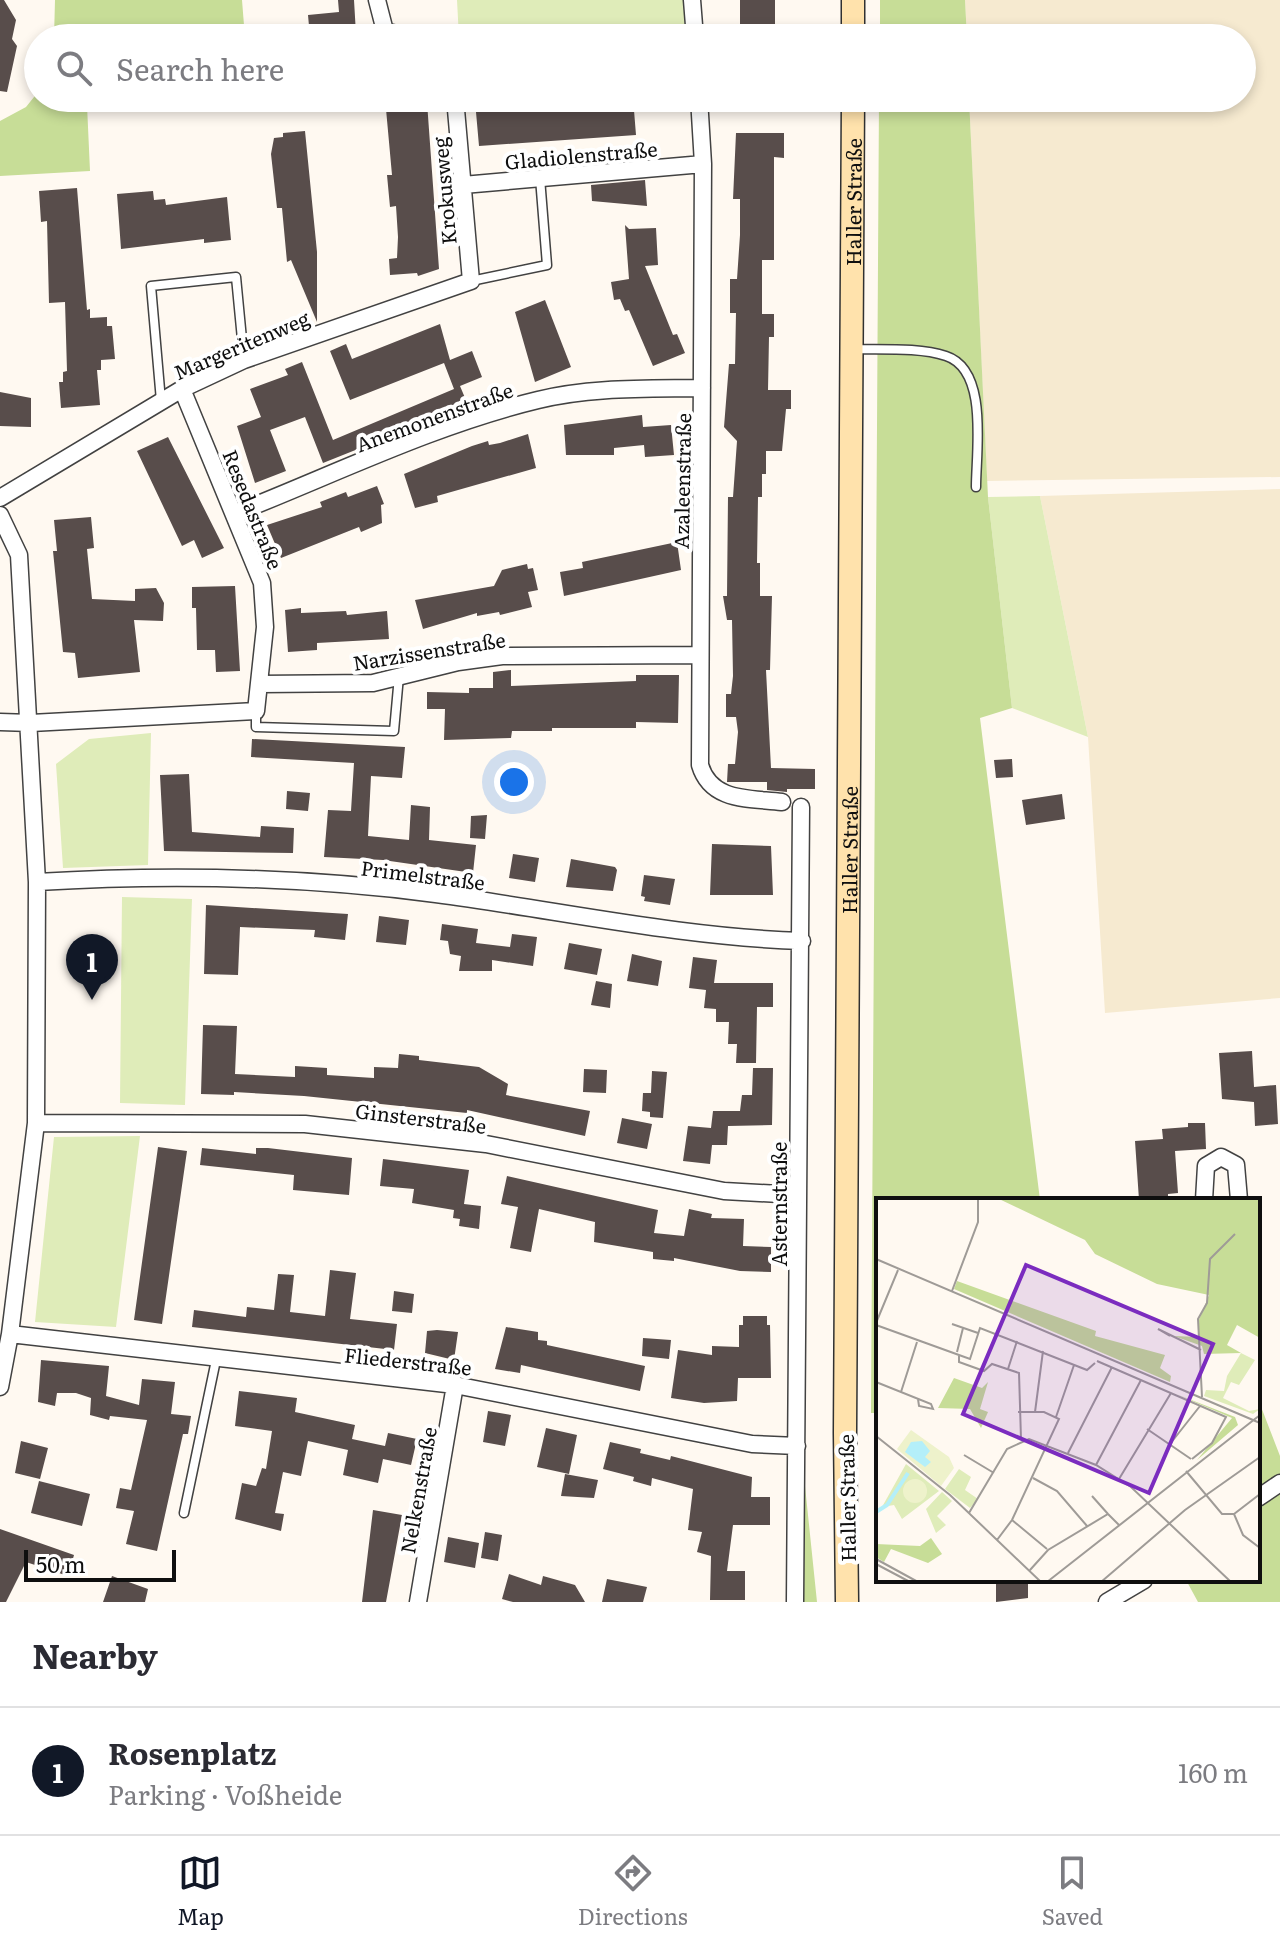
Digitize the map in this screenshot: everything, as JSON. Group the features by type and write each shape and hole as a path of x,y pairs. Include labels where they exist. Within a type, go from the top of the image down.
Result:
{"main road":[{"path":"853,0 853,24"},
{"name":"Haller Straße","path":"847,1602 845,1417 853,112"}],"street":[{"path":"377,0 383,24"},
{"path":"692,0 694,24"},
{"name":"Krokusweg","path":"456,112 471,281"},
{"name":"Azaleenstraße","path":"700,112 703,164 700,765 705,780 714,791 782,802"},
{"name":"Gladiolenstraße","path":"463,185 703,164"},
{"name":"Margeritenweg","path":"0,498 182,389 244,360 471,281"},
{"name":"Anemonenstraße","path":"236,513 475,418 540,400 596,391 702,388"},
{"name":"Resedastraße","path":"182,389 236,513 262,583 265,627 256,711"},
{"path":"0,515 19,555 31,723 37,882 36,1123 10,1334 0,1387"},
{"name":"Narzissenstraße","path":"260,684 373,683 502,656 700,655"},
{"path":"0,722 256,711"},
{"name":"Asternstraße","path":"795,1602 801,807"},
{"name":"Primelstraße","path":"37,882 219,878 371,887 730,939 802,941"},
{"name":"Ginsterstraße","path":"36,1123 305,1124 486,1144 724,1191 797,1195"},
{"path":"1204,1198 1206,1166 1221,1157 1236,1165 1239,1198"},
{"name":"Fliederstraße","path":"10,1334 455,1385 752,1444 797,1446"},
{"name":"Nelkenstraße","path":"419,1602 455,1385"},
{"path":"1260,1497 1280,1483"},
{"path":"1107,1602 1141,1582"}],"lane":[{"path":"471,281 547,265 540,178"},
{"path":"161,401 151,286 236,277 244,360"},
{"path":"851,349 935,354 961,365 975,392 976,487"},
{"path":"256,711 256,727 394,731 399,676"},
{"path":"184,1513 216,1360"}],"shaded area":[{"path":"965,0 1280,0 1280,477 987,481 970,112 1256,112 1256,24 966,24"},
{"path":"1280,489 1280,998 1105,1013 1088,737 1040,496"}],"green space":[{"path":"55,0 242,0 244,24 54,24"},
{"path":"457,0 683,0 685,24 458,24"},
{"path":"880,0 965,0 966,24 880,24"},
{"path":"24,108 24,112 87,112 90,171 0,176 0,121"},
{"path":"879,112 970,112 988,497 1012,708 980,718 1040,1198 876,1198 876,1413 871,1413"},
{"path":"1040,496 1088,737 1012,708 988,497"},
{"path":"151,733 148,865 63,868 56,764 89,739"},
{"path":"122,897 192,899 185,1105 120,1103"},
{"path":"140,1136 116,1327 35,1322 54,1137"},
{"path":"1260,1404 1280,1456 1280,1602 1198,1602 1187,1582 1260,1582"},
{"path":"805,1486 817,1602 803,1602"}],"building":[{"path":"0,0 4,0 16,20 12,39 17,46 7,92 0,91"},
{"path":"338,0 354,0 355,24 309,24 308,15 339,12"},
{"path":"740,0 775,0 775,24 740,24"},
{"path":"386,112 428,112 439,269 418,276 417,273 390,275 389,259 397,258 398,237 396,206 390,207 387,175 392,175"},
{"path":"476,112 634,112 636,135 479,146"},
{"path":"305,131 317,252 317,322 291,260 287,262 282,208 277,208 271,154 274,138 283,137 283,133"},
{"path":"736,133 784,133 784,158 774,157 774,260 762,260 762,314 774,314 774,337 769,337 768,390 791,390 791,409 786,409 782,451 766,451 762,497 758,497 757,563 760,563 760,596 772,596 770,670 766,670 771,768 815,769 815,789 787,789 787,792 767,790 767,782 727,782 728,764 735,764 738,732 736,717 726,717 726,694 731,694 733,676 732,620 727,620 723,596 727,596 728,497 733,497 737,441 724,427 729,364 735,364 736,313 730,313 730,279 737,279 740,235 740,199 733,199"},
{"path":"645,180 647,206 592,201 591,185"},
{"path":"77,188 87,310 90,309 90,318 107,317 107,326 112,326 115,359 101,360 101,370 97,370 100,405 61,408 59,382 63,382 63,372 67,371 65,302 49,303 47,221 41,222 39,191"},
{"path":"153,191 154,200 165,199 166,205 227,197 231,240 204,243 204,239 121,249 117,194"},
{"path":"625,225 629,229 656,228 658,265 645,266 673,335 677,334 685,353 653,366 629,310 625,311 620,299 614,300 611,282 629,279"},
{"path":"545,300 571,367 535,382 515,312"},
{"path":"440,324 450,360 472,351 482,377 460,386 468,405 323,463 305,417 270,430 286,471 255,483 237,426 261,417 250,389 288,375 285,369 302,362 333,440 454,389 444,363 350,400 330,351 346,344 352,359"},
{"path":"0,392 31,398 31,427 0,426"},
{"path":"642,415 643,427 671,425 674,455 645,457 644,445 614,448 614,455 566,455 564,425"},
{"path":"528,434 536,468 437,496 438,502 415,508 404,474 472,446 488,441 489,445 500,443"},
{"path":"168,437 224,548 202,558 194,540 182,546 137,451"},
{"path":"377,486 384,504 381,505 382,523 361,532 359,527 281,558 267,525 322,507 320,502 346,492 348,497"},
{"path":"91,517 94,548 87,549 92,599 135,601 135,589 156,588 164,603 163,621 134,620 140,672 78,678 75,653 63,652 53,551 57,551 54,520"},
{"path":"677,542 681,570 564,596 560,572 583,568 582,562"},
{"path":"527,564 528,569 533,568 538,590 528,592 532,607 500,615 499,612 477,616 477,613 423,629 415,600 494,586 502,570"},
{"path":"235,586 240,671 216,672 215,650 197,650 192,587"},
{"path":"301,608 301,613 346,611 347,615 387,611 389,639 317,643 317,650 288,652 285,610"},
{"path":"511,670 511,686 636,681 636,675 679,675 678,723 636,722 636,728 552,728 552,731 512,731 511,738 444,740 445,709 427,709 427,692 469,693 469,688 493,688 493,672"},
{"path":"252,739 405,747 402,778 371,776 368,836 409,840 411,805 430,807 429,840 476,845 473,873 383,860 324,857 328,810 351,811 354,763 251,757"},
{"path":"1012,759 1013,777 996,778 994,760"},
{"path":"189,774 192,832 260,837 261,826 294,828 293,853 164,851 160,775"},
{"path":"287,791 310,793 308,811 286,809"},
{"path":"1062,794 1065,819 1026,825 1022,800"},
{"path":"487,815 485,839 470,838 471,816"},
{"path":"712,844 771,846 773,895 710,895"},
{"path":"513,854 539,858 535,882 509,878"},
{"path":"571,859 615,867 613,891 566,887"},
{"path":"644,875 675,879 670,905 644,901 645,897 641,896"},
{"path":"206,905 348,914 345,940 314,937 315,930 240,927 238,975 204,974"},
{"path":"379,916 409,920 406,945 376,942"},
{"path":"442,924 478,929 476,943 510,947 512,934 537,937 533,966 492,960 492,971 459,971 461,956 450,954 448,941 440,940"},
{"path":"569,943 602,949 597,975 564,969"},
{"path":"632,954 662,961 658,986 627,981"},
{"path":"693,957 717,960 714,983 773,983 773,1007 757,1007 756,1063 736,1063 737,1044 728,1044 729,1022 716,1022 716,1009 704,1008 706,990 689,988"},
{"path":"596,981 612,984 610,1008 591,1005"},
{"path":"203,1025 237,1026 235,1074 295,1077 295,1066 327,1068 327,1075 374,1078 374,1067 398,1068 399,1054 419,1056 419,1060 479,1067 508,1084 506,1095 590,1111 585,1136 467,1110 467,1113 304,1096 234,1092 234,1095 201,1094"},
{"path":"1252,1051 1254,1087 1276,1085 1278,1124 1255,1126 1254,1102 1222,1099 1219,1053"},
{"path":"753,1068 773,1068 772,1125 728,1126 727,1145 712,1145 710,1164 683,1161 688,1126 711,1128 713,1111 740,1111 742,1095 752,1095"},
{"path":"584,1069 607,1070 606,1093 583,1092"},
{"path":"652,1071 667,1072 663,1118 650,1117 650,1112 642,1111 643,1093 651,1093"},
{"path":"622,1118 652,1124 647,1149 617,1143"},
{"path":"1188,1123 1205,1123 1206,1149 1175,1151 1178,1193 1168,1194 1168,1198 1139,1198 1135,1141 1163,1139 1162,1129 1188,1127"},
{"path":"158,1147 187,1151 162,1324 134,1320"},
{"path":"202,1148 256,1154 256,1148 268,1148 352,1158 349,1195 293,1190 294,1175 200,1165"},
{"path":"383,1159 469,1170 464,1204 481,1206 479,1229 459,1226 460,1219 453,1218 454,1210 412,1203 414,1189 380,1186"},
{"path":"507,1176 658,1210 654,1233 684,1236 689,1209 712,1214 711,1218 744,1219 743,1246 771,1247 771,1272 740,1271 674,1258 674,1261 653,1259 653,1252 594,1242 595,1222 539,1209 531,1252 510,1248 518,1207 501,1204"},
{"path":"330,1270 356,1273 350,1319 397,1324 394,1350 192,1327 194,1310 246,1317 247,1307 274,1310 278,1274 294,1275 290,1312 325,1316"},
{"path":"394,1291 414,1294 412,1313 392,1311"},
{"path":"743,1316 767,1316 767,1325 770,1325 771,1378 738,1378 737,1401 704,1403 671,1398 678,1350 712,1355 712,1346 739,1347 739,1325 743,1325"},
{"path":"506,1327 538,1332 538,1340 547,1341 547,1345 645,1366 640,1391 521,1365 520,1373 495,1369"},
{"path":"427,1331 458,1332 454,1360 425,1353"},
{"path":"643,1338 671,1340 669,1359 642,1356"},
{"path":"41,1360 109,1366 106,1396 139,1405 142,1379 175,1382 171,1414 191,1416 188,1434 183,1434 157,1551 126,1544 134,1511 116,1508 120,1488 131,1490 147,1420 110,1416 109,1420 90,1415 91,1398 76,1393 57,1393 55,1406 38,1402"},
{"path":"239,1391 297,1398 295,1412 355,1425 352,1439 385,1446 388,1433 417,1439 411,1465 383,1459 378,1483 343,1475 348,1450 308,1441 301,1476 283,1472 275,1513 284,1514 281,1531 235,1519 242,1483 256,1486 262,1468 266,1469 272,1431 235,1426"},
{"path":"488,1411 511,1415 505,1446 483,1442"},
{"path":"546,1428 577,1435 569,1474 537,1467"},
{"path":"21,1441 48,1448 40,1479 15,1473"},
{"path":"610,1442 641,1449 640,1453 670,1460 671,1456 752,1477 751,1497 770,1497 770,1525 733,1525 727,1571 745,1571 745,1600 710,1600 711,1556 697,1552 702,1532 688,1530 693,1489 652,1478 651,1486 633,1481 634,1477 603,1469"},
{"path":"565,1474 598,1480 594,1498 561,1496"},
{"path":"39,1481 90,1494 82,1526 31,1513"},
{"path":"373,1510 402,1515 386,1602 362,1602"},
{"path":"0,1529 74,1555 68,1576 26,1562 6,1602 0,1602"},
{"path":"485,1532 502,1535 498,1561 481,1558"},
{"path":"448,1537 479,1543 475,1568 444,1562"},
{"path":"509,1574 541,1585 543,1576 575,1585 585,1602 513,1602 502,1599"},
{"path":"112,1576 148,1589 145,1602 103,1602"},
{"path":"607,1579 647,1587 643,1602 602,1602"},
{"path":"996,1582 1028,1582 1028,1598 996,1602"}],"place":[{"name":"Rosenplatz","path":"92,1000"}]}
